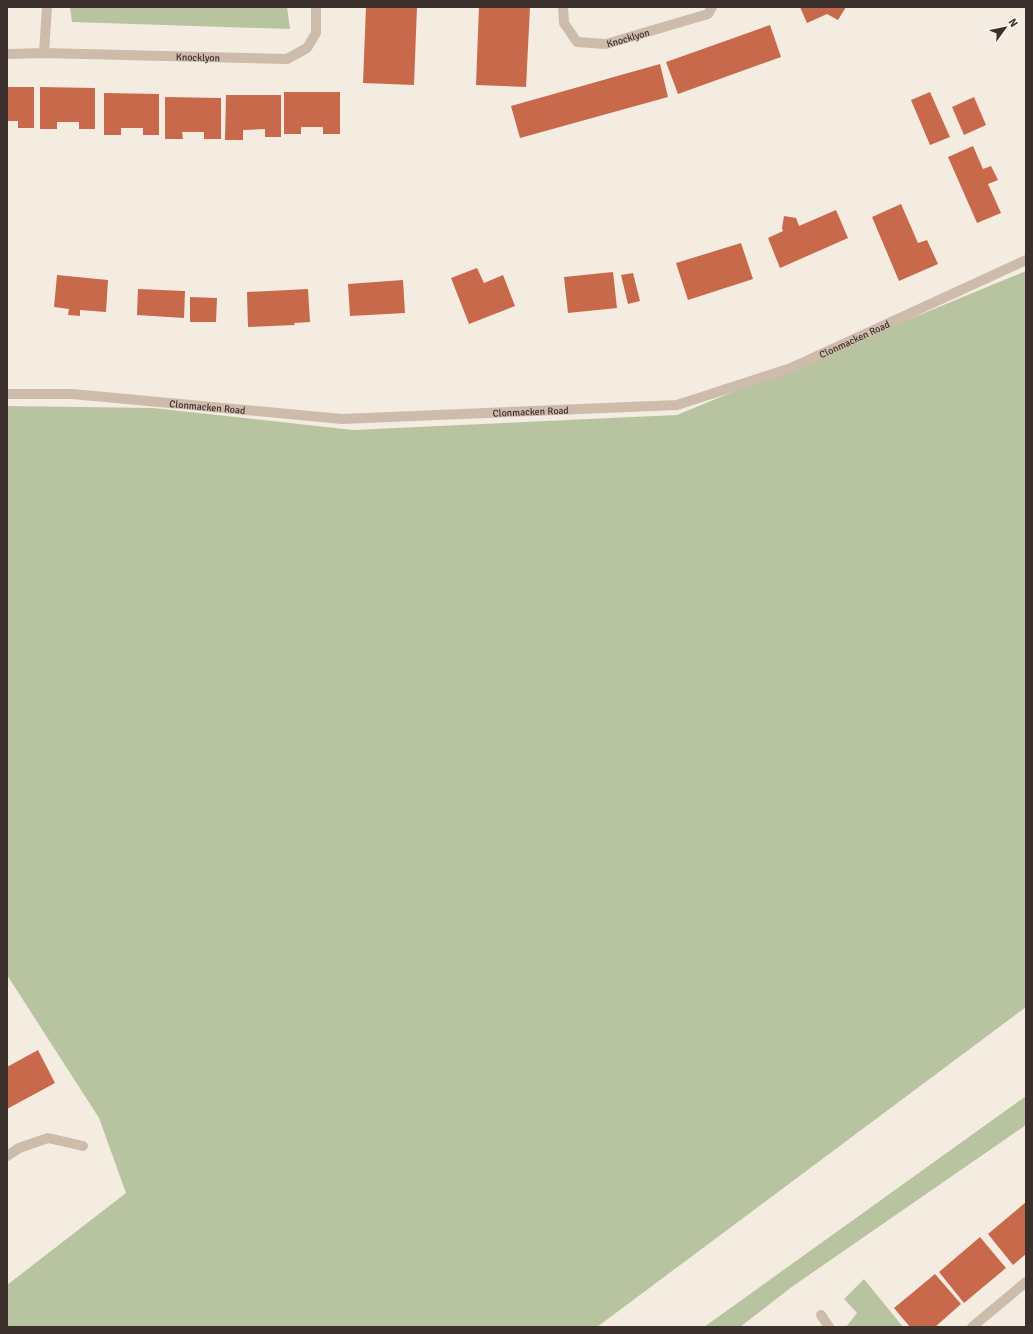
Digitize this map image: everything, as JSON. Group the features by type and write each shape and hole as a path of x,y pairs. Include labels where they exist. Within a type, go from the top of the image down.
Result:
{"street":[{"path":"44,53 47,7"},
{"name":"Knocklyon","path":"7,54 44,53 287,59 307,48 316,33 316,7"},
{"name":"Knocklyon","path":"563,7 564,23 577,42 606,44 708,14 712,7"},
{"name":"Clonmacken Road","path":"7,394 72,394 342,418 677,405 791,368 1026,260"},
{"path":"7,1156 19,1148 48,1138 83,1146"},
{"path":"972,1327 1024,1286"},
{"path":"821,1315 829,1327"}],"green space":[{"path":"70,7 287,7 290,29 72,22"},
{"path":"1026,271 1026,1007 597,1327 7,1327 7,1285 126,1193 99,1118 7,975 7,406 153,408 353,430 677,415"},
{"path":"1026,1096 1026,1125 793,1286 740,1327 704,1327"},
{"path":"864,1279 903,1327 846,1327 857,1313 844,1299"}],"building":[{"path":"366,7 417,7 414,85 363,83"},
{"path":"479,7 530,7 526,87 476,85"},
{"path":"800,7 846,7 838,20 827,14 807,23"},
{"path":"770,25 781,57 678,94 666,62"},
{"path":"660,64 668,97 520,138 511,106"},
{"path":"7,87 34,87 34,128 18,128 18,121 7,121"},
{"path":"40,87 95,88 95,129 79,129 79,122 57,122 57,129 40,129"},
{"path":"284,92 340,92 340,134 323,134 323,127 301,127 301,134 284,134"},
{"path":"930,92 950,137 930,145 911,100"},
{"path":"104,93 159,94 159,135 143,135 143,128 121,128 121,135 104,135"},
{"path":"226,95 281,95 281,137 265,137 265,129 243,130 243,140 225,140"},
{"path":"165,97 221,98 221,139 204,139 204,132 182,132 183,139 165,139"},
{"path":"974,97 986,125 964,135 952,107"},
{"path":"973,146 983,169 991,166 998,180 988,184 1001,213 977,223 948,157"},
{"path":"901,204 918,243 927,240 938,264 899,281 872,217"},
{"path":"836,210 848,238 780,268 768,238 783,231 784,216 796,218 799,226"},
{"path":"741,243 753,279 688,300 676,263"},
{"path":"477,268 484,283 503,275 515,306 469,324 451,278"},
{"path":"613,272 617,308 568,313 564,277"},
{"path":"633,273 640,301 628,304 621,275"},
{"path":"57,275 108,280 106,312 80,310 80,316 68,315 69,309 54,307"},
{"path":"403,280 405,313 350,316 348,284"},
{"path":"138,289 185,291 184,318 137,315"},
{"path":"308,289 310,322 294,323 295,325 248,327 247,292"},
{"path":"190,297 217,298 216,322 190,322"},
{"path":"38,1050 55,1083 7,1109 7,1067"},
{"path":"1026,1202 1026,1254 1013,1265 988,1234"},
{"path":"980,1237 1006,1268 964,1303 939,1272"},
{"path":"935,1274 961,1304 935,1327 910,1327 894,1308"}]}
